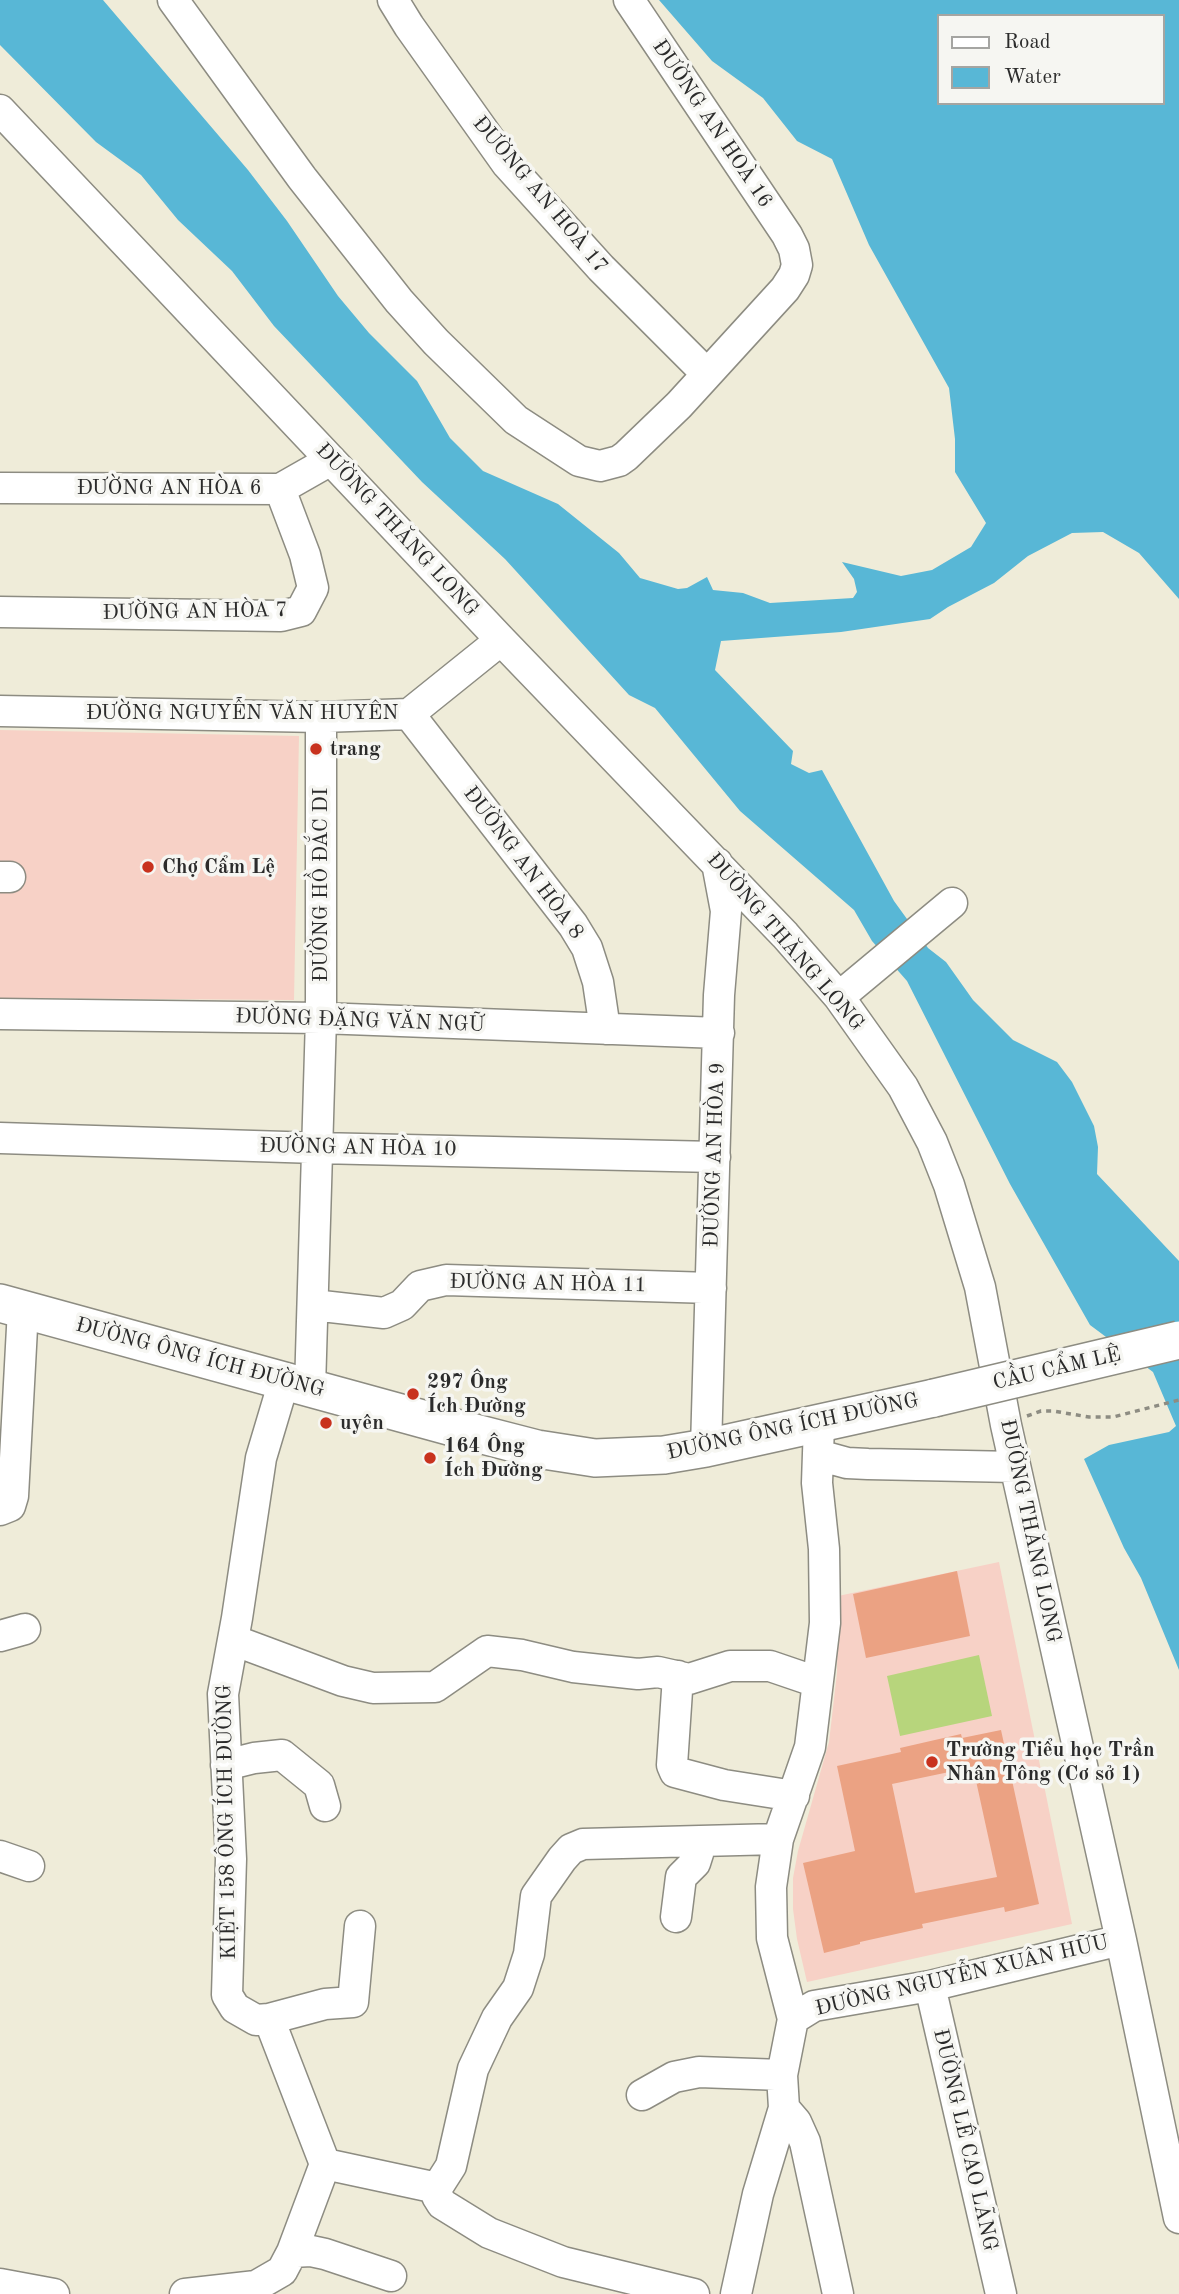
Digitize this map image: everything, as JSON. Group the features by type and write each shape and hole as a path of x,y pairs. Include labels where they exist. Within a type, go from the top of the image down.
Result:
{"main road":[{"name":"ĐƯỜNG ÔNG ÍCH ĐƯỜNG","path":"11,1306 537,1449 583,1457 664,1455 706,1448 819,1440 934,1398"},
{"name":"CẦU CẨM LỆ","path":"934,1398 1179,1340"}],"street":[{"path":"173,0 302,178 399,301 516,420 579,461 600,466 610,464 626,456 707,374"},
{"name":"ĐƯỜNG AN HOÀ 17","path":"393,0 431,58 507,163 610,277 707,374"},
{"name":"ĐƯỜNG AN HOÀ 16","path":"629,0 794,249 797,265 785,289 707,374"},
{"name":"ĐƯỜNG THĂNG LONG","path":"0,110 501,640 785,935 849,989 932,1142 949,1185 980,1287 1006,1425 1121,1940 1179,2218"},
{"name":"ĐƯỜNG AN HÒA 6","path":"0,488 280,489 331,460"},
{"name":"ĐƯỜNG AN HÒA 7","path":"0,612 281,616 301,611 313,588 305,555 280,489"},
{"name":"ĐƯỜNG NGUYỄN VĂN HUYÊN","path":"0,711 321,717 409,714 501,640"},
{"name":"ĐƯỜNG AN HÒA 8","path":"409,714 573,925 587,948 598,982 605,1029"},
{"name":"ĐƯỜNG HỒ ĐẮC DI","path":"297,1384 313,1305 321,1018 321,717"},
{"name":"ĐƯỜNG AN HÒA 9","path":"706,1448 719,995 726,911 717,863"},
{"path":"849,989 952,903"},
{"name":"ĐƯỜNG ĐẶNG VĂN NGỮ","path":"0,1014 321,1018 719,1033"},
{"name":"ĐƯỜNG AN HÒA 10","path":"0,1138 715,1157"},
{"name":"ĐƯỜNG AN HÒA 11","path":"313,1305 384,1313 402,1305 420,1286 446,1280 711,1288"},
{"path":"0,1510 10,1506 13,1496 11,1306"},
{"name":"KIỆT 158 ÔNG ÍCH ĐƯỜNG","path":"269,2019 256,2020 235,2008 227,1995 231,1859 223,1694 261,1458 297,1384"},
{"path":"819,1440 847,1462 869,1465 1015,1467"},
{"path":"793,2020 772,1938 771,1887 778,1839 810,1747 825,1623 824,1549 817,1483 819,1440"},
{"path":"233,1640 332,1677 373,1688 435,1687 487,1651 573,1667 638,1674 658,1672 689,1679 730,1666 770,1666 817,1682"},
{"path":"678,1676 672,1765 675,1772 723,1785 794,1796"},
{"path":"226,1765 282,1755 319,1785 325,1806"},
{"path":"694,2294 563,2262 489,2233 442,2204 438,2188 451,2166 473,2069 497,2018 518,1988 529,1954 536,1896 562,1858 571,1849 583,1844 778,1839"},
{"path":"676,1917 681,1877 695,1863 702,1841"},
{"path":"0,1856 29,1866"},
{"path":"186,2294 256,2286 282,2272 292,2252 325,2164 269,2019 325,2004 353,2002 360,1926"},
{"name":"ĐƯỜNG NGUYỄN XUÂN HỮU","path":"736,2294 758,2194 784,2108 782,2075 793,2020 814,2006 930,1986 1121,1940"},
{"name":"ĐƯỜNG LÊ CAO LÃNG","path":"930,1986 1001,2294"},
{"path":"642,2095 674,2077 699,2072 782,2075"},
{"path":"784,2108 796,2122 805,2142 838,2294"},
{"path":"325,2164 438,2188"},
{"path":"292,2252 311,2251 325,2254 391,2276"},
{"path":"0,2284 54,2294"}],"path":[{"path":"1006,1425 1041,1411 1101,1418 1179,1400"}],"shaded area":[{"name":"Chợ Cẩm Lệ","path":"0,730 299,736 294,1000 0,998"},
{"name":"Trường Tiểu học Trần Nhân Tông (Cơ sở 1)","path":"999,1562 1072,1924 807,1982 797,1939 793,1878 829,1742 837,1673 838,1596"}],"green space":[{"path":"979,1655 992,1716 900,1736 887,1676"}],"water":[{"path":"0,0 103,0 248,170 338,296 369,333 417,381 450,438 483,471 558,504 619,553 640,578 678,589 687,588 707,577 713,590 743,593 770,603 853,598 857,592 854,579 842,562 901,576 932,570 971,547 986,523 955,472 955,439 949,388 869,245 832,159 797,141 763,98 712,61 659,0 1179,0 1179,599 1139,553 1103,532 1072,533 1028,556 994,583 930,619 841,632 721,641 715,670 793,751 791,764 809,773 822,770 894,901 928,948 946,962 973,1000 1013,1040 1057,1062 1072,1082 1094,1126 1098,1147 1097,1174 1179,1261 1179,1670 1141,1578 1124,1548 1084,1459 1109,1445 1169,1432 1176,1426 1153,1372 1090,1325 1010,1184 907,981 872,941 854,910 740,811 655,708 629,695 505,559 422,482 274,326 232,271 178,220 141,175 96,142 0,45"}],"building":[{"path":"957,1571 970,1636 866,1658 853,1594"},
{"path":"1001,1730 1039,1904 1005,1912 1004,1907 922,1924 923,1928 824,1953 803,1863 855,1851 837,1766 901,1752 900,1748 961,1734 962,1738","holes":["973,1767 997,1877 915,1893 892,1784"]}],"place":[{"name":"trang","path":"316,749"},
{"name":"Chợ Cẩm Lệ","path":"148,867"},
{"name":"297 Ông Ích Đường","path":"413,1394"},
{"name":"uyên","path":"326,1423"},
{"name":"164 Ông Ích Đường","path":"430,1458"},
{"name":"Trường Tiểu học Trần Nhân Tông (Cơ sở 1)","path":"932,1762"}]}
